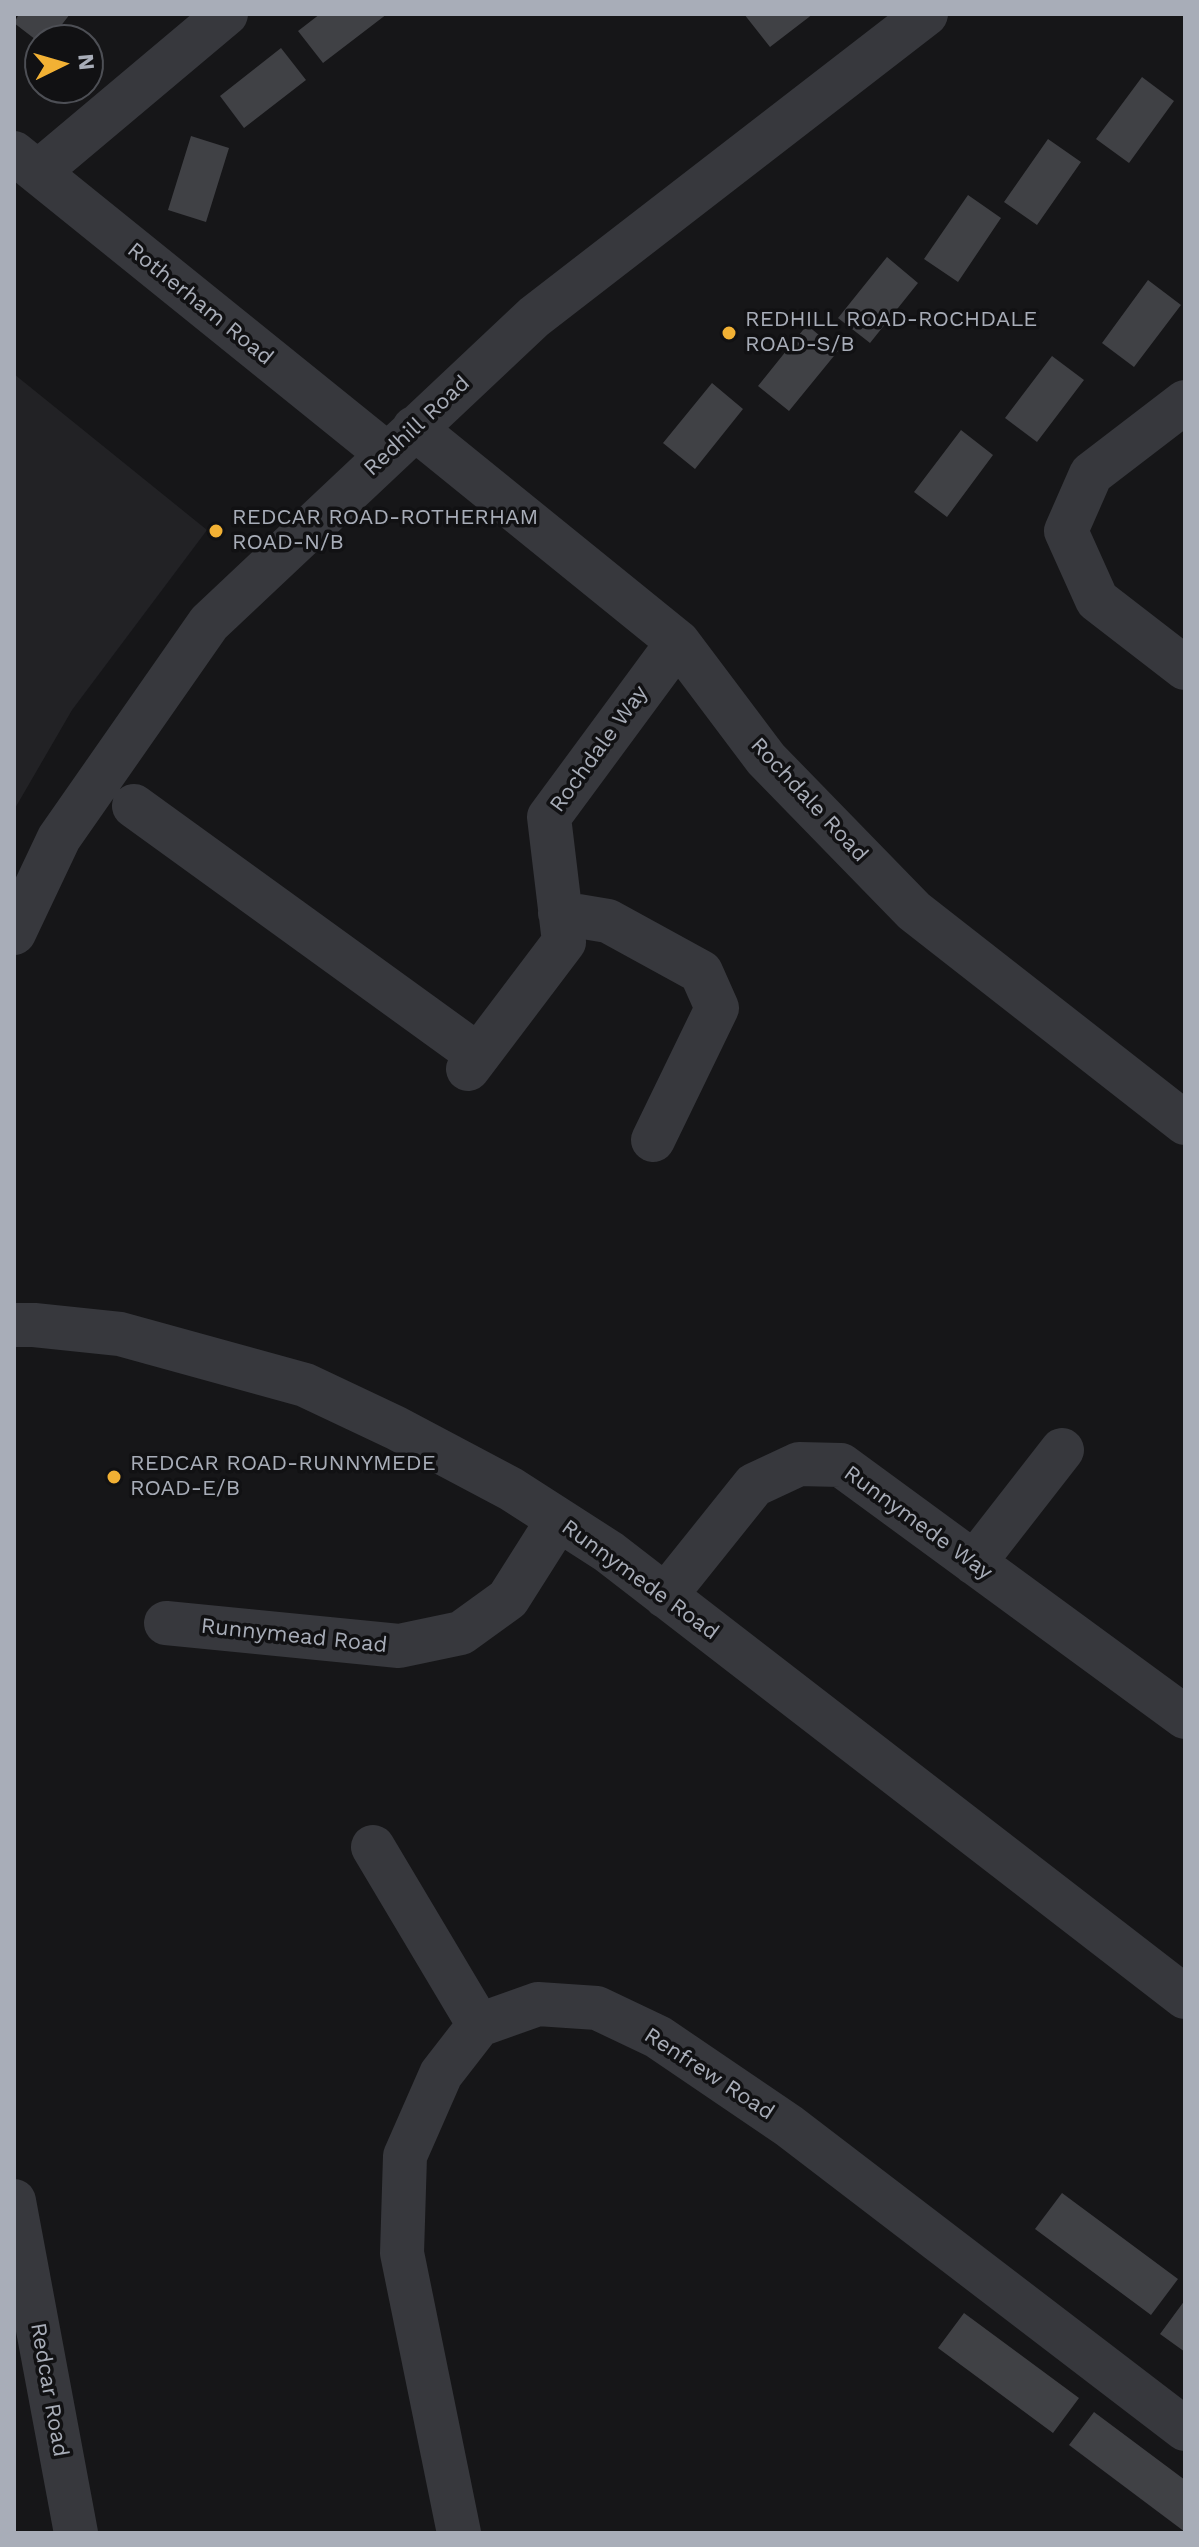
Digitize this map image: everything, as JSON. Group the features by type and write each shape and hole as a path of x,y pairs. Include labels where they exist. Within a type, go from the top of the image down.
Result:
{"street":[{"path":"26,163 226,14"},
{"name":"Redhill Road","path":"14,933 59,838 209,623 534,317 926,14"},
{"name":"Rotherham Road","path":"26,163 400,441"},
{"path":"1185,402 1091,474 1066,531 1097,600 1185,668"},
{"name":"Rochdale Road","path":"400,441 678,642 766,759 914,911 1185,1123"},
{"name":"Rochdale Way","path":"134,806 473,1062 564,942 549,817 678,642"},
{"path":"560,913 608,921 701,972 717,1008 653,1140"},
{"name":"Runnymede Road","path":"14,1325 120,1334 305,1385 396,1428 511,1489 609,1552 1185,1997"},
{"path":"974,1563 1062,1450"},
{"name":"Runnymede Way","path":"665,1596 754,1485 799,1464 841,1465 1185,1717"},
{"name":"Runnymead Road","path":"166,1623 399,1646 461,1633 508,1599 558,1520"},
{"path":"373,1847 479,2025 441,2074 405,2156 402,2253 459,2533"},
{"name":"Renfrew Road","path":"479,2025 538,2004 597,2008 658,2037 789,2126 1185,2429"},
{"name":"Redcar Road","path":"14,2201 76,2533"}],"shaded area":[{"path":"14,374 207,530 72,710 14,810"}],"building":[{"path":"19,14 70,14 62,24 24,24 24,31 14,23"},
{"path":"320,14 387,14 323,63 298,31"},
{"path":"744,14 813,14 770,47"},
{"path":"281,48 306,80 244,128 220,96"},
{"path":"1142,77 1174,101 1129,163 1096,139"},
{"path":"191,136 229,148 206,222 168,210"},
{"path":"1048,139 1081,162 1037,225 1004,202"},
{"path":"968,195 1001,218 958,282 924,259"},
{"path":"887,257 918,283 870,343 838,318"},
{"path":"1148,280 1181,305 1134,367 1102,343"},
{"path":"807,325 838,351 789,411 758,386"},
{"path":"1052,356 1084,380 1037,442 1005,418"},
{"path":"712,383 743,409 695,469 663,443"},
{"path":"961,430 993,455 947,517 914,492"},
{"path":"1062,2193 1178,2279 1151,2315 1035,2229"},
{"path":"1185,2300 1185,2352 1160,2334"},
{"path":"964,2313 1079,2398 1053,2433 938,2348"},
{"path":"1094,2412 1185,2480 1185,2532 1069,2445"}],"place":[{"name":"REDHILL ROAD-ROCHDALE ROAD-S/B","path":"729,333"},
{"name":"REDCAR ROAD-ROTHERHAM ROAD-N/B","path":"216,531"},
{"name":"REDCAR ROAD-RUNNYMEDE ROAD-E/B","path":"114,1477"}]}
